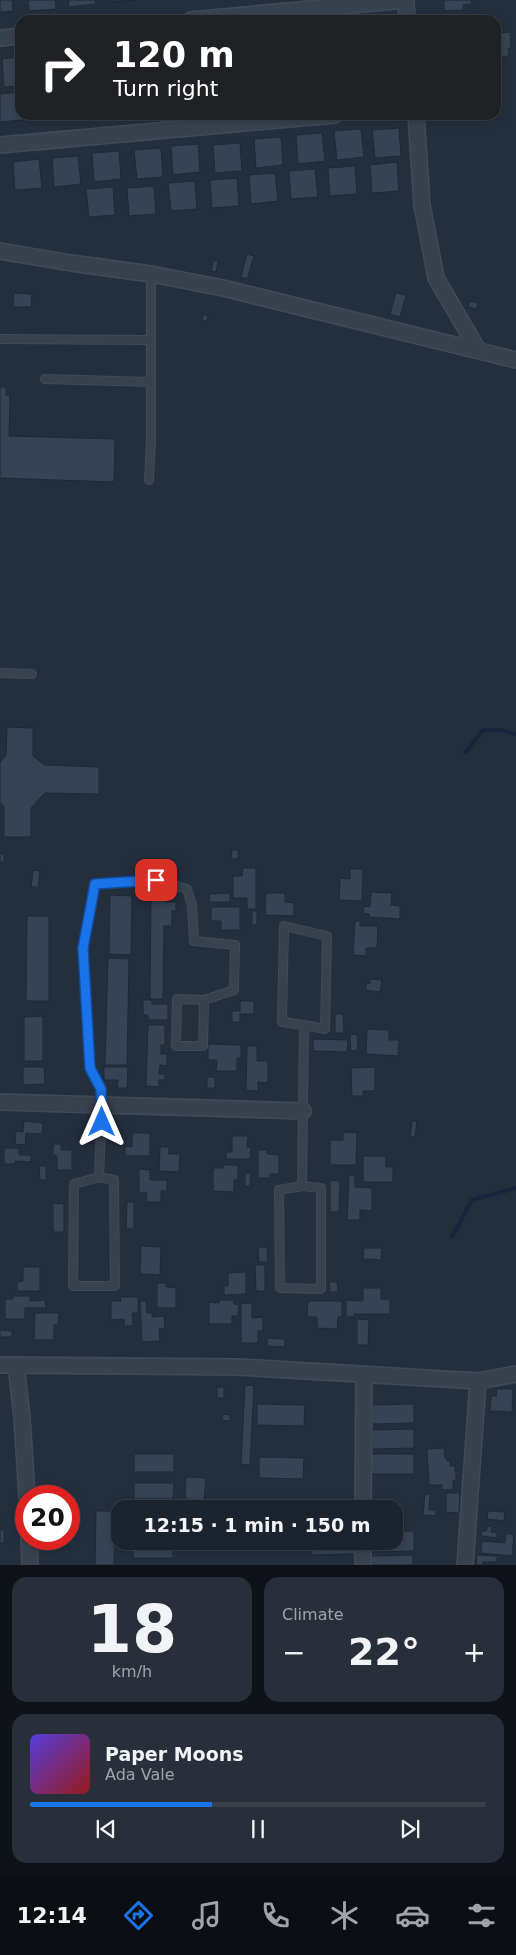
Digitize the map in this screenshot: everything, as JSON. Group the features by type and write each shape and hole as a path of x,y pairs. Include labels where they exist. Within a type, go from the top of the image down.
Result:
{"street":[{"path":"245,15 406,0 407,15"},
{"path":"0,38 15,36"},
{"path":"0,145 279,120"},
{"path":"416,120 422,205 436,278 478,350"},
{"path":"0,251 152,274 223,288 516,360"},
{"path":"0,1102 303,1111"},
{"path":"0,1365 239,1367 364,1376 478,1381 516,1374"},
{"path":"16,1365 26,1485"},
{"path":"363,1500 364,1376"},
{"path":"465,1565 478,1381"},
{"path":"29,1550 30,1565"},
{"path":"363,1550 363,1565"}],"lane":[{"path":"149,480 152,274"},
{"path":"0,339 151,340"},
{"path":"46,379 151,382"},
{"path":"0,673 32,674"},
{"path":"100,1177 101,1089 90,1068 83,948 95,884 156,880 187,889 192,905 194,941 235,945 234,990 204,1000 177,999 176,1046 203,1046 204,1000"},
{"path":"284,926 327,936 325,1029 304,1025 282,1022 284,926"},
{"path":"302,1186 304,1025"},
{"path":"100,1177 114,1180 115,1286 73,1286 74,1184 100,1177"},
{"path":"302,1186 321,1188 321,1289 280,1288 279,1190 302,1186"}],"building":[{"path":"0,0 12,0 13,11 0,12"},
{"path":"28,0 55,0 56,9 29,11"},
{"path":"68,0 95,0 96,4 69,7"},
{"path":"109,0 136,0 109,2"},
{"path":"444,0 471,0 472,4 463,5 464,10 444,11"},
{"path":"510,32 511,48 508,48 509,56 501,57 501,33"},
{"path":"15,58 15,86 4,87 2,59"},
{"path":"15,92 15,120 23,120 0,122 0,94"},
{"path":"399,128 401,156 375,158 372,130"},
{"path":"361,129 364,157 337,160 334,131"},
{"path":"322,133 325,161 298,164 296,135"},
{"path":"281,137 283,165 256,168 254,139"},
{"path":"240,143 242,171 215,173 213,145"},
{"path":"198,144 200,172 173,175 171,146"},
{"path":"161,148 163,177 137,179 134,150"},
{"path":"119,151 121,179 94,182 92,153"},
{"path":"78,156 81,184 54,187 52,158"},
{"path":"39,159 42,188 15,190 13,162"},
{"path":"397,162 399,191 372,193 370,165"},
{"path":"355,166 357,194 330,196 328,168"},
{"path":"315,169 318,197 291,199 289,171"},
{"path":"275,173 278,201 251,204 249,175"},
{"path":"237,178 239,206 212,208 210,180"},
{"path":"195,181 197,209 171,211 168,183"},
{"path":"154,186 156,214 129,216 127,188"},
{"path":"113,187 115,215 89,217 86,189"},
{"path":"247,254 254,256 247,279 241,277"},
{"path":"213,261 218,261 216,272 211,271"},
{"path":"14,293 32,294 31,307 13,307"},
{"path":"396,293 406,295 400,317 390,314"},
{"path":"470,301 478,303 476,309 468,307"},
{"path":"203,315 208,316 207,321 202,320"},
{"path":"0,387 6,387 6,395 10,395 9,436 115,439 114,482 0,478"},
{"path":"7,727 33,728 33,756 45,765 99,767 99,794 45,793 31,808 31,837 4,837 4,806 0,803 0,762 6,756"},
{"path":"232,850 238,850 238,859 231,859"},
{"path":"0,854 4,854 4,862 0,862"},
{"path":"243,868 256,868 256,909 247,909 247,898 233,898 233,876 242,876"},
{"path":"350,869 363,869 362,901 339,900 340,878 350,879"},
{"path":"33,870 40,871 38,887 31,887"},
{"path":"371,892 392,893 391,905 400,906 400,919 369,917 369,914 363,913 364,906 370,907"},
{"path":"151,893 166,893 166,902 176,902 176,911 172,911 172,926 164,926 163,999 150,999"},
{"path":"230,893 230,902 210,902 209,894"},
{"path":"266,893 285,893 285,902 294,903 294,916 265,915"},
{"path":"110,895 132,896 131,955 109,954"},
{"path":"211,907 240,907 240,930 221,930 221,921 211,921"},
{"path":"252,911 257,911 257,925 252,925"},
{"path":"27,916 49,916 49,1001 26,1001"},
{"path":"355,921 360,921 360,926 378,926 377,948 366,948 366,956 353,955"},
{"path":"108,958 129,959 127,1065 105,1065"},
{"path":"370,979 382,980 380,992 365,990 367,983 370,984"},
{"path":"143,1000 152,1000 152,1004 168,1004 168,1020 148,1020 148,1015 143,1015"},
{"path":"240,1001 254,1001 254,1014 240,1014 240,1022 232,1022 232,1011 240,1011"},
{"path":"335,1014 343,1014 344,1033 335,1033"},
{"path":"43,1016 43,1061 24,1061 24,1017"},
{"path":"148,1025 165,1025 165,1045 161,1045 161,1054 167,1054 167,1066 160,1065 159,1074 165,1074 165,1080 159,1080 159,1087 146,1086"},
{"path":"367,1029 389,1030 389,1040 399,1040 398,1056 366,1054"},
{"path":"357,1034 358,1050 351,1051 350,1035"},
{"path":"313,1039 348,1040 347,1052 313,1051"},
{"path":"208,1044 241,1045 241,1058 237,1058 237,1071 216,1071 217,1060 208,1060"},
{"path":"247,1046 257,1046 257,1061 268,1061 268,1083 258,1082 258,1091 246,1090"},
{"path":"23,1067 44,1067 45,1084 23,1085"},
{"path":"104,1067 128,1067 127,1088 117,1088 118,1080 104,1080"},
{"path":"375,1067 375,1091 363,1091 363,1096 352,1096 351,1068"},
{"path":"207,1077 215,1077 215,1088 207,1088"},
{"path":"24,1121 43,1123 42,1134 26,1133 25,1145 15,1144 16,1131 23,1132"},
{"path":"412,1121 417,1121 415,1137 410,1137"},
{"path":"343,1132 357,1133 356,1165 330,1165 330,1140 343,1140"},
{"path":"132,1133 150,1133 150,1156 125,1156 125,1146 132,1147"},
{"path":"232,1136 248,1136 247,1147 251,1147 250,1159 226,1159 226,1152 232,1152"},
{"path":"53,1144 61,1144 61,1150 72,1150 72,1170 57,1170 57,1156 53,1155"},
{"path":"160,1147 169,1147 169,1154 180,1154 179,1172 159,1171"},
{"path":"4,1148 19,1148 19,1155 31,1155 31,1162 15,1161 15,1164 4,1164"},
{"path":"258,1150 267,1150 267,1154 279,1155 279,1174 270,1174 270,1178 258,1178"},
{"path":"363,1156 386,1156 386,1167 393,1167 393,1182 363,1182"},
{"path":"223,1165 238,1165 238,1180 234,1180 234,1192 213,1191 213,1168 223,1168"},
{"path":"39,1166 46,1166 46,1180 40,1180"},
{"path":"139,1169 150,1170 150,1180 167,1180 167,1191 161,1191 161,1202 146,1202 147,1193 139,1193"},
{"path":"245,1173 251,1173 250,1186 245,1186"},
{"path":"349,1175 355,1176 355,1187 372,1188 372,1211 360,1210 360,1220 347,1220"},
{"path":"330,1180 340,1181 339,1212 330,1212"},
{"path":"127,1202 134,1202 134,1229 126,1229"},
{"path":"53,1203 64,1204 64,1232 53,1232"},
{"path":"141,1246 161,1247 160,1275 140,1274"},
{"path":"258,1247 267,1247 268,1262 259,1262"},
{"path":"364,1248 382,1248 381,1260 363,1259"},
{"path":"255,1265 265,1265 265,1291 256,1291"},
{"path":"23,1267 40,1267 40,1291 17,1291 17,1282 23,1281"},
{"path":"246,1272 246,1294 224,1295 224,1286 228,1286 228,1273"},
{"path":"329,1282 337,1282 338,1292 330,1292"},
{"path":"157,1283 166,1283 166,1287 176,1288 176,1308 157,1308"},
{"path":"363,1288 381,1288 381,1299 390,1299 390,1314 354,1314 354,1317 346,1317 346,1300 363,1301"},
{"path":"13,1296 30,1296 30,1301 45,1300 46,1308 25,1308 25,1319 5,1319 5,1299 13,1299"},
{"path":"120,1297 138,1297 138,1313 132,1313 133,1326 124,1326 124,1319 111,1320 111,1301 121,1301"},
{"path":"219,1300 234,1300 234,1304 239,1305 238,1316 232,1316 232,1324 209,1324 209,1302 219,1303"},
{"path":"140,1301 146,1301 147,1313 152,1313 152,1317 164,1316 165,1328 159,1329 160,1341 142,1342"},
{"path":"308,1301 342,1301 342,1317 338,1317 337,1329 317,1328 317,1317 307,1317"},
{"path":"252,1303 252,1318 263,1317 263,1331 258,1331 258,1343 241,1343 241,1304"},
{"path":"35,1313 59,1313 58,1325 54,1325 54,1340 34,1340"},
{"path":"357,1319 369,1320 368,1345 357,1345"},
{"path":"0,1330 12,1331 12,1337 0,1337"},
{"path":"267,1338 285,1339 285,1347 267,1346"},
{"path":"245,1385 254,1386 250,1465 241,1464"},
{"path":"217,1387 224,1387 224,1398 217,1398"},
{"path":"497,1389 513,1389 512,1412 490,1411 491,1396 496,1396"},
{"path":"257,1404 305,1405 304,1426 257,1425"},
{"path":"414,1404 414,1423 372,1424 372,1405"},
{"path":"222,1414 230,1415 230,1421 222,1420"},
{"path":"414,1429 414,1448 372,1449 372,1430"},
{"path":"444,1448 445,1458 447,1461 450,1461 450,1466 455,1466 455,1472 460,1472 460,1474 456,1474 456,1480 453,1481 453,1489 442,1490 442,1485 429,1485 427,1449"},
{"path":"134,1454 174,1454 174,1472 134,1472"},
{"path":"371,1454 414,1454 414,1474 371,1474"},
{"path":"259,1457 304,1458 303,1479 259,1478"},
{"path":"186,1477 206,1478 204,1500 185,1499"},
{"path":"134,1483 174,1483 173,1499 134,1499"},
{"path":"446,1493 460,1493 459,1513 446,1512"},
{"path":"425,1494 430,1495 429,1510 436,1510 436,1516 423,1515"},
{"path":"96,1511 111,1511 111,1550 114,1550 114,1565 95,1565"},
{"path":"488,1511 505,1512 504,1521 487,1519"},
{"path":"487,1526 492,1527 491,1532 497,1533 497,1538 481,1536 482,1531 487,1531"},
{"path":"0,1530 4,1530 4,1543 0,1543"},
{"path":"403,1531 414,1531 414,1551 372,1552 372,1550 403,1550"},
{"path":"506,1534 514,1534 512,1556 481,1553 482,1541 505,1543"},
{"path":"133,1550 173,1550 173,1558 133,1558"},
{"path":"312,1550 357,1550 357,1554 312,1555"},
{"path":"413,1555 413,1565 370,1565 370,1556"},
{"path":"477,1555 497,1556 497,1562 483,1562 483,1565 476,1565"}],"waterway":[{"path":"465,753 483,730 502,730 516,734"},
{"path":"452,1237 472,1200 516,1188"}],"route":[{"path":"102,1122 101,1089 90,1068 83,948 95,884 156,880"}]}
